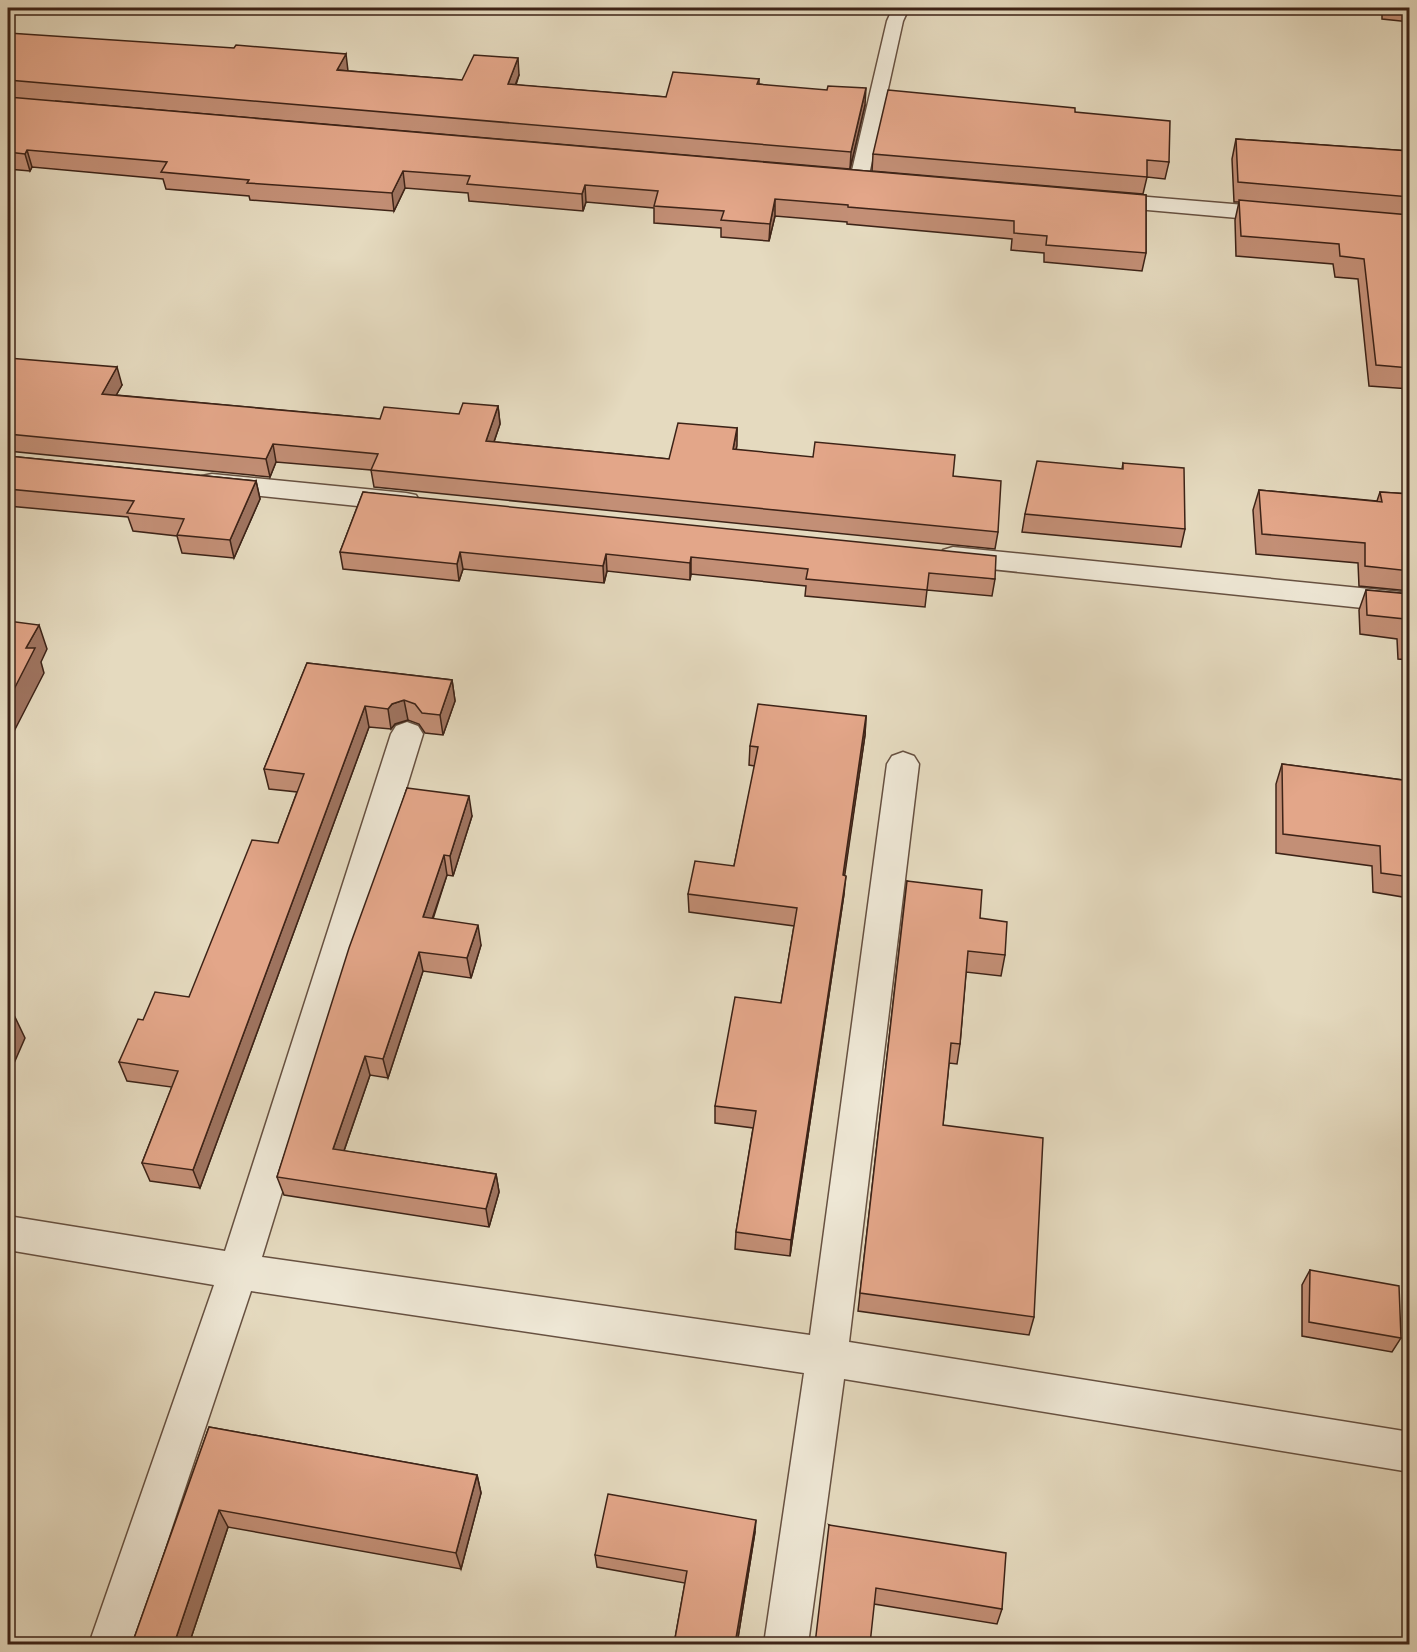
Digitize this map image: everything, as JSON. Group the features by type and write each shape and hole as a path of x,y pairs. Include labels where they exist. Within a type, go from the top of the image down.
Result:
{"street":[{"path":"835,177 882,181"},
{"path":"1081,198 1304,217"},
{"path":"186,480 435,505"},
{"path":"922,554 1410,603"},
{"path":"111,1644 238,1271 407,734"},
{"path":"786,1644 827,1357 903,764"},
{"path":"8,1233 238,1271 827,1357 1410,1452"}],"lane":[{"path":"859,179 895,21 901,8"}],"building":[{"path":"8,33 234,48 236,45 346,54 337,70 462,80 474,55 518,58 508,84 666,97 673,72 759,79 757,84 827,90 828,86 866,88 851,152 8,80"},
{"path":"888,90 1075,108 1075,112 1170,121 1169,162 1147,160 1147,177 873,154"},
{"path":"8,97 1146,195 1146,253 1046,245 1047,236 1014,233 1014,221 848,207 848,205 775,199 770,224 721,220 724,211 654,206 658,191 585,185 582,194 467,184 470,176 403,171 392,193 247,183 249,180 161,172 167,162 27,150 25,154 8,152"},
{"path":"1236,139 1410,151 1410,197 1238,182"},
{"path":"1239,200 1410,215 1410,368 1376,365 1364,259 1340,256 1339,244 1241,236"},
{"path":"8,358 117,367 102,394 380,419 384,407 459,414 463,403 498,406 486,441 669,459 678,423 737,428 733,449 813,457 815,442 955,455 953,476 1001,481 998,532 371,470 378,454 273,444 266,459 8,434"},
{"path":"8,456 256,481 230,540 177,535 184,519 127,513 134,501 8,489"},
{"path":"1037,461 1123,469 1123,463 1184,468 1185,529 1025,514"},
{"path":"1259,490 1382,502 1380,492 1410,494 1410,571 1365,566 1365,543 1262,534"},
{"path":"363,492 996,556 995,579 929,573 927,590 806,579 808,569 691,557 690,563 606,554 603,566 460,552 457,564 340,552"},
{"path":"1366,590 1410,594 1410,640 1406,639 1405,619 1367,615"},
{"path":"8,621 39,625 26,648 35,648 8,701"},
{"path":"307,663 452,680 440,715 422,713 415,704 404,700 392,704 388,709 365,706 193,1170 142,1163 178,1071 119,1062 138,1019 143,1020 155,992 189,997 252,840 278,843 304,774 264,769"},
{"path":"758,704 866,716 843,875 846,876 791,1240 736,1232 756,1111 715,1106 735,997 781,1003 797,908 688,894 695,861 734,866 758,747 750,746"},
{"path":"1282,764 1410,781 1410,877 1381,873 1380,846 1283,834"},
{"path":"407,788 469,796 450,856 444,855 423,917 478,925 467,958 419,952 383,1059 365,1056 333,1149 496,1174 486,1209 277,1177 349,948"},
{"path":"907,881 982,890 980,918 1007,922 1005,955 968,951 960,1044 951,1043 943,1125 1043,1138 1034,1317 860,1293"},
{"path":"8,1014 14,1015 8,1030"},
{"path":"1310,1270 1399,1286 1401,1338 1309,1322"},
{"path":"209,1427 477,1475 456,1553 219,1510 174,1644 132,1644"},
{"path":"608,1494 756,1520 735,1644 674,1644 687,1571 595,1555"},
{"path":"829,1525 1006,1553 1002,1609 876,1588 870,1644 815,1644"}]}
